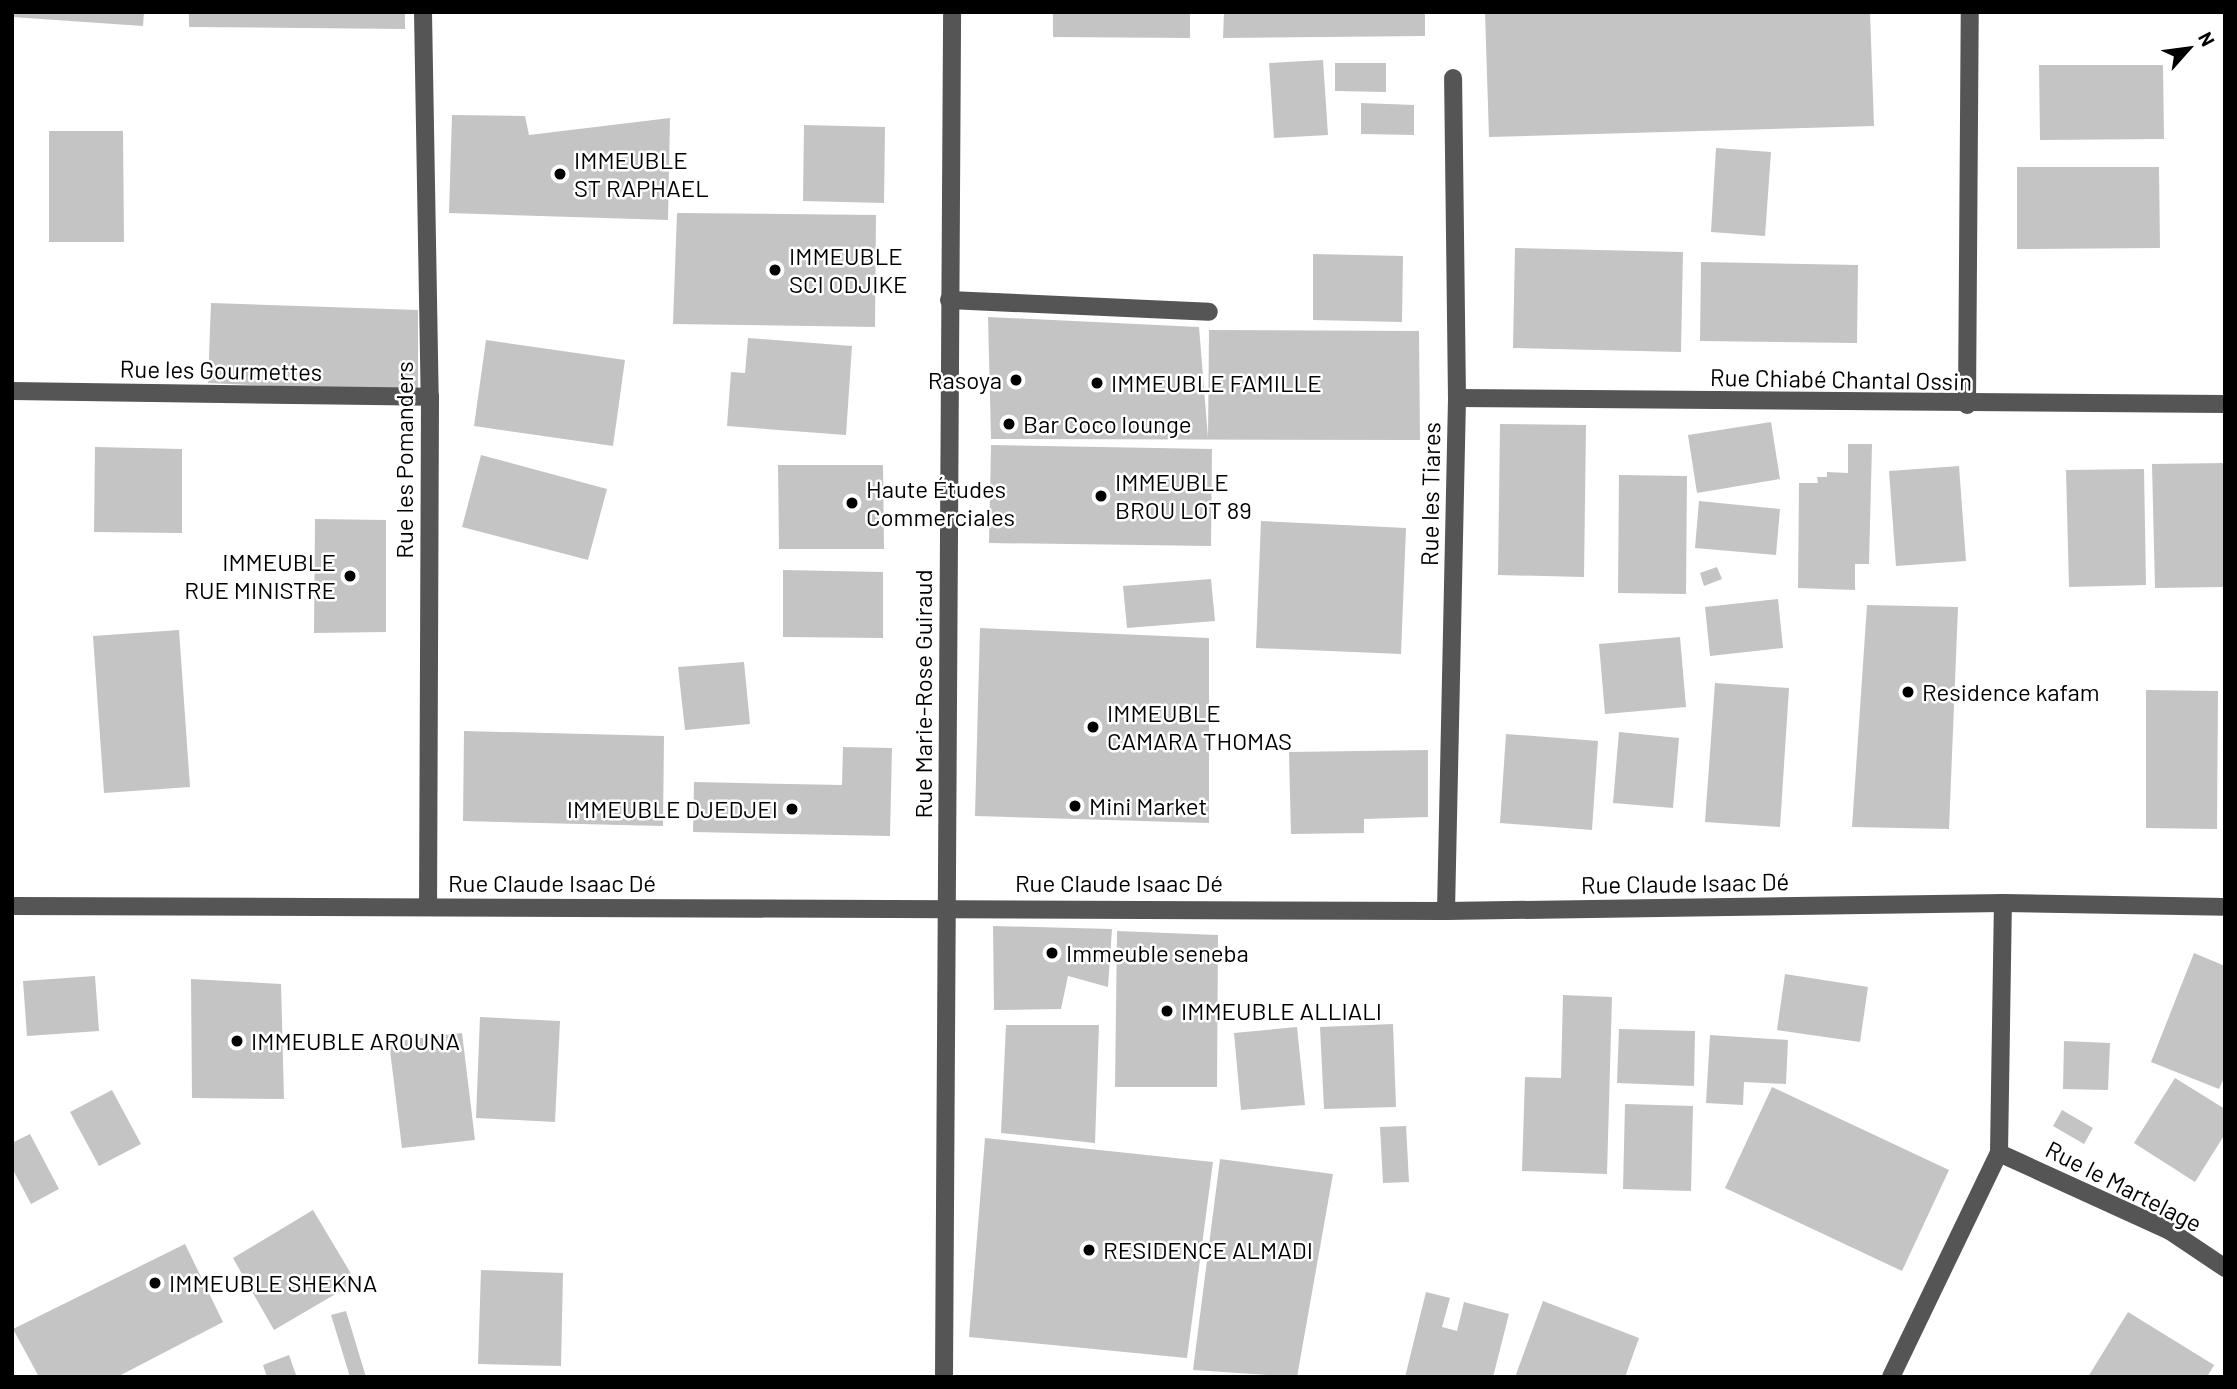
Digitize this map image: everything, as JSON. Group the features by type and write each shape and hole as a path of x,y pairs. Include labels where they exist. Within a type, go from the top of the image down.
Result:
{"street":[{"name":"Rue les Pomanders","path":"422,12 430,397 428,907"},
{"name":"Rue Marie-Rose Guiraud","path":"944,1377 952,12"},
{"path":"1967,405 1970,12"},
{"name":"Rue les Tiares","path":"1446,911 1457,398 1453,78"},
{"path":"950,300 1209,312"},
{"name":"Rue les Gourmettes","path":"12,391 430,397"},
{"name":"Rue Chiabé Chantal Ossin","path":"1457,398 1967,405 2225,404"},
{"path":"1891,1377 1999,1153 2003,903"},
{"name":"Rue Claude Isaac Dé","path":"12,906 946,907 1446,911 2003,903 2225,907"},
{"name":"Rue le Martelage","path":"1999,1153 2170,1231 2225,1268"}],"building":[{"path":"12,12 144,12 143,26 12,17"},
{"path":"189,12 405,12 405,29 189,27"},
{"path":"1053,12 1190,12 1190,38 1053,37"},
{"path":"1224,12 1425,12 1425,36 1223,38"},
{"path":"1485,12 1870,12 1874,126 1489,137"},
{"path":"1323,60 1328,135 1274,138 1269,63"},
{"path":"1335,63 1386,63 1386,92 1335,91"},
{"path":"2039,65 2163,65 2164,139 2040,140"},
{"path":"1361,103 1414,105 1414,135 1361,134"},
{"name":"IMMEUBLE ST RAPHAEL","path":"452,115 525,116 529,135 670,118 668,220 449,213"},
{"path":"804,125 885,127 884,203 803,201"},
{"path":"49,131 123,131 124,242 49,242"},
{"path":"1716,148 1771,152 1765,236 1711,232"},
{"path":"2017,167 2159,167 2160,248 2017,249"},
{"name":"IMMEUBLE SCI ODJIKE","path":"677,213 876,215 875,327 673,324"},
{"path":"1515,248 1683,252 1681,352 1513,348"},
{"path":"1313,254 1403,256 1402,322 1313,320"},
{"path":"1701,262 1858,265 1857,343 1700,341"},
{"path":"211,303 418,310 418,393 208,383"},
{"path":"988,317 1199,327 1208,438 1209,330 1419,331 1420,440 991,439"},
{"path":"748,338 852,346 846,435 727,426 731,372 745,373"},
{"path":"486,340 625,360 613,446 474,426"},
{"path":"1771,422 1780,479 1697,493 1688,435"},
{"path":"1500,424 1586,425 1584,577 1498,575"},
{"path":"1848,444 1872,444 1869,564 1855,564 1855,590 1798,588 1799,483 1818,483 1817,477 1827,477 1827,472 1848,473"},
{"name":"IMMEUBLE BROU LOT 89","path":"991,445 1212,449 1211,546 989,543"},
{"path":"95,447 182,449 182,533 94,532"},
{"path":"481,455 607,489 588,560 462,527"},
{"path":"2225,463 2225,587 2155,588 2152,464"},
{"path":"778,465 883,465 884,549 779,549"},
{"path":"1959,466 1966,561 1896,566 1889,471"},
{"path":"2144,469 2146,585 2069,587 2066,470"},
{"path":"1619,475 1687,476 1686,594 1618,593"},
{"path":"1699,501 1780,509 1776,555 1695,548"},
{"name":"IMMEUBLE RUE MINISTRE","path":"315,519 386,520 386,632 314,633"},
{"path":"1261,521 1406,528 1401,654 1256,648"},
{"path":"1717,567 1722,579 1704,586 1700,573"},
{"path":"783,570 883,572 883,638 783,637"},
{"path":"1211,579 1215,621 1127,628 1123,586"},
{"path":"1778,599 1783,648 1710,656 1705,607"},
{"name":"Residence kafam","path":"1867,605 1958,607 1949,829 1852,827"},
{"name":"IMMEUBLE CAMARA THOMAS","path":"980,628 1209,638 1209,823 975,816"},
{"path":"179,630 190,787 104,793 93,636"},
{"path":"1680,637 1686,707 1605,714 1599,644"},
{"path":"744,662 750,724 685,730 678,667"},
{"path":"1715,683 1789,688 1780,827 1705,822"},
{"path":"2146,690 2218,691 2217,829 2146,828"},
{"path":"464,731 664,736 663,826 463,821"},
{"path":"1619,732 1679,738 1673,808 1613,803"},
{"path":"1506,734 1598,741 1592,830 1500,823"},
{"name":"IMMEUBLE DJEDJEI","path":"843,747 892,748 890,836 693,832 694,782 842,785"},
{"path":"1428,750 1428,817 1364,819 1364,833 1291,834 1289,752"},
{"name":"Immeuble seneba","path":"993,926 1112,929 1108,987 1068,976 1061,1009 994,1010"},
{"name":"IMMEUBLE ALLIALI","path":"1117,931 1218,935 1217,1087 1115,1087"},
{"path":"2194,953 2225,966 2225,1076 2219,1089 2151,1062"},
{"path":"1785,974 1868,987 1860,1042 1777,1030"},
{"path":"95,976 99,1031 27,1036 23,981"},
{"name":"IMMEUBLE AROUNA","path":"191,979 281,984 284,1099 192,1098"},
{"path":"1563,995 1612,997 1607,1174 1522,1171 1525,1077 1561,1078"},
{"path":"480,1017 560,1021 555,1122 476,1118"},
{"path":"1393,1024 1396,1107 1324,1109 1320,1027"},
{"path":"1006,1025 1099,1025 1095,1143 1001,1133"},
{"path":"1297,1027 1305,1105 1241,1110 1234,1033"},
{"path":"1619,1029 1695,1031 1694,1086 1617,1083"},
{"path":"462,1033 475,1140 402,1148 389,1042"},
{"path":"1710,1035 1788,1040 1786,1084 1744,1082 1743,1105 1706,1103"},
{"path":"2064,1041 2110,1043 2108,1090 2063,1089"},
{"path":"2175,1078 2225,1109 2225,1134 2195,1182 2134,1143"},
{"path":"1772,1087 1949,1170 1902,1271 1725,1188"},
{"path":"112,1090 141,1144 99,1166 70,1112"},
{"path":"1625,1104 1693,1106 1691,1191 1623,1189"},
{"path":"2062,1110 2093,1128 2084,1144 2053,1126"},
{"path":"1406,1126 1409,1182 1383,1183 1380,1127"},
{"path":"30,1134 59,1189 31,1204 12,1168 12,1143"},
{"name":"RESIDENCE ALMADI","path":"985,1138 1213,1162 1187,1358 969,1337"},
{"path":"1220,1159 1333,1174 1297,1377 1193,1370"},
{"path":"313,1210 356,1282 274,1330 233,1258"},
{"name":"IMMEUBLE SHEKNA","path":"185,1244 223,1322 117,1377 39,1377 13,1329"},
{"path":"481,1270 563,1273 561,1366 478,1364"},
{"path":"1426,1292 1450,1298 1442,1327 1457,1331 1464,1302 1509,1314 1493,1377 1405,1377"},
{"path":"1543,1301 1639,1338 1625,1377 1515,1377"},
{"path":"346,1311 366,1377 350,1377 331,1315"},
{"path":"2128,1312 2214,1365 2207,1377 2088,1377"},
{"path":"289,1355 296,1375 267,1377 263,1365"}],"place":[{"name":"IMMEUBLE ST RAPHAEL","path":"560,174"},
{"name":"IMMEUBLE SCI ODJIKE","path":"775,270"},
{"name":"Rasoya","path":"1016,380"},
{"name":"IMMEUBLE FAMILLE","path":"1097,383"},
{"name":"Bar Coco lounge","path":"1009,424"},
{"name":"IMMEUBLE BROU LOT 89","path":"1101,496"},
{"name":"Haute Études Commerciales","path":"852,503"},
{"name":"IMMEUBLE RUE MINISTRE","path":"350,576"},
{"name":"Residence kafam","path":"1908,692"},
{"name":"IMMEUBLE CAMARA THOMAS","path":"1093,727"},
{"name":"Mini Market","path":"1075,806"},
{"name":"IMMEUBLE DJEDJEI","path":"792,809"},
{"name":"Immeuble seneba","path":"1052,953"},
{"name":"IMMEUBLE ALLIALI","path":"1167,1011"},
{"name":"IMMEUBLE AROUNA","path":"237,1041"},
{"name":"RESIDENCE ALMADI","path":"1089,1250"},
{"name":"IMMEUBLE SHEKNA","path":"155,1283"}]}
